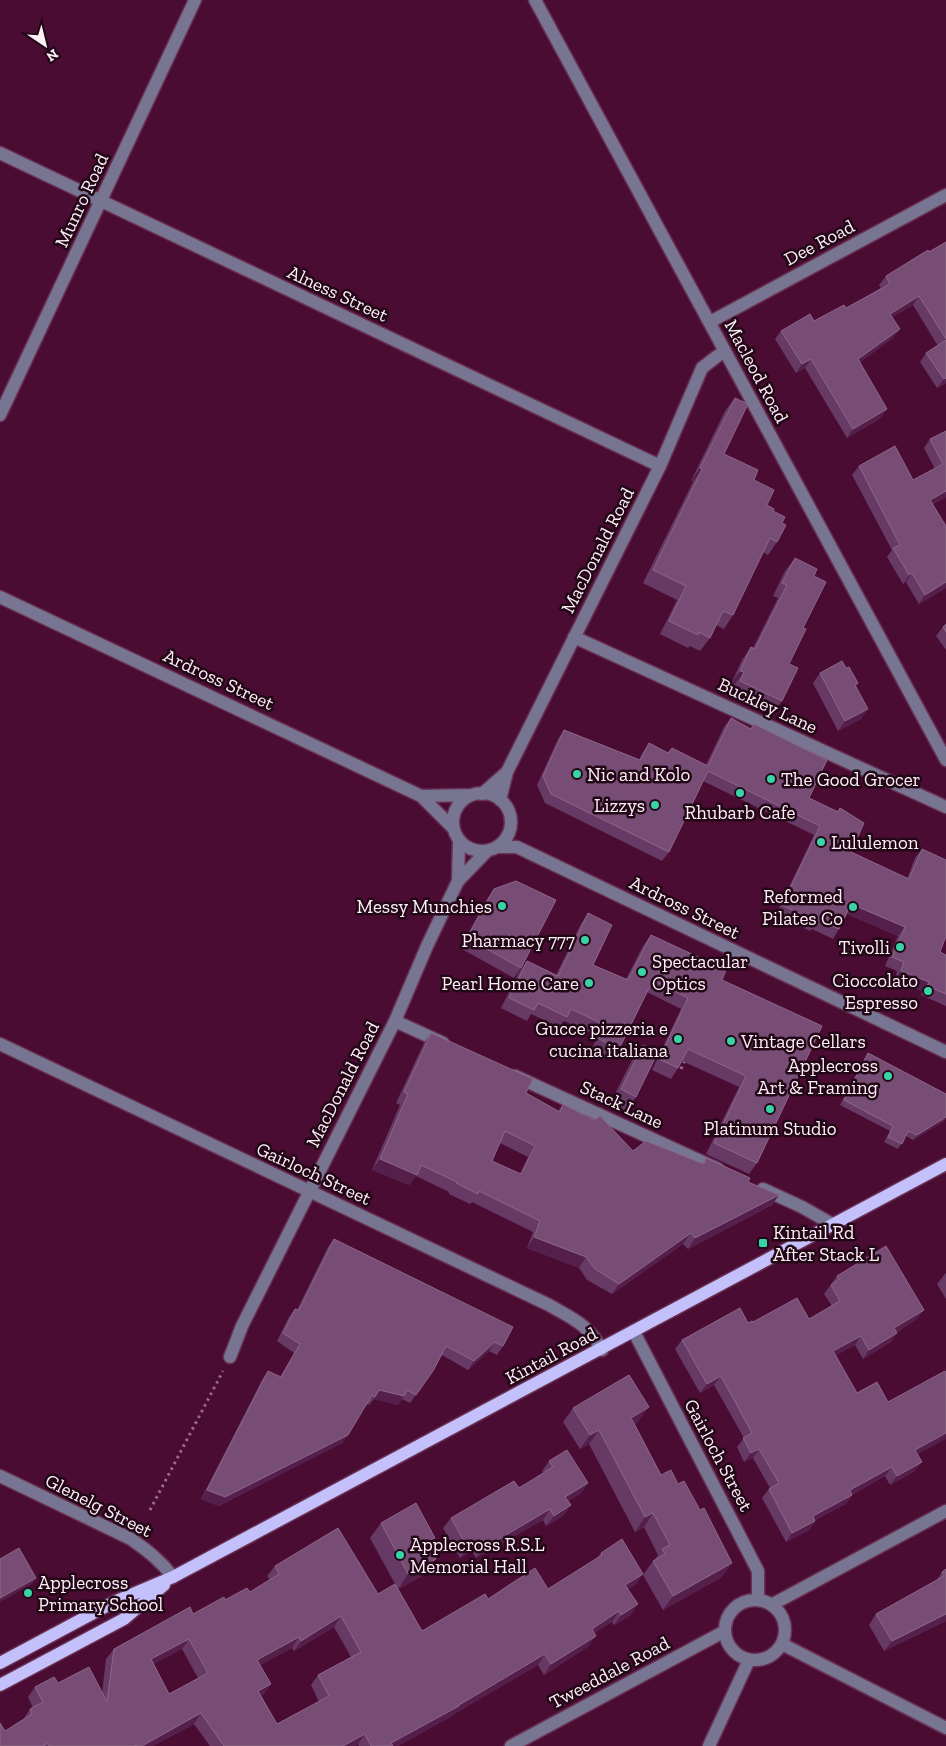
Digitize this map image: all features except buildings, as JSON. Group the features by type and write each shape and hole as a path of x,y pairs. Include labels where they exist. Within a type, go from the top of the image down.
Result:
{"main road":[{"name":"Kintail Road","path":"0,1663 114,1602 174,1577 602,1350 946,1164"},
{"name":"Kintail Road","path":"0,1684 124,1619 174,1577"}],"street":[{"name":"Munro Road","path":"0,415 194,0"},
{"name":"Macleod Road","path":"535,0 946,760"},
{"name":"Alness Street","path":"0,153 660,466"},
{"name":"Dee Road","path":"710,322 946,195"},
{"name":"MacDonald Road","path":"500,800 507,772 660,466 702,368 725,351"},
{"name":"Ardross Street","path":"0,597 422,796 456,835"},
{"name":"Buckley Lane","path":"574,637 946,807"},
{"name":"MacDonald Road","path":"478,794 507,772"},
{"name":"Ardross Street","path":"422,796 478,794"},
{"path":"510,827 503,842 492,849 471,849 456,835 454,815 457,808 466,798 478,794 489,794 500,800 507,808 510,817 510,827 517,847"},
{"name":"MacDonald Road","path":"456,835 458,881"},
{"name":"Ardross Street","path":"492,849 517,847 946,1052"},
{"name":"MacDonald Road","path":"230,1358 242,1326 395,1021 427,946 458,881 492,849"},
{"path":"395,1021 454,1048"},
{"name":"Gairloch Street","path":"0,1044 549,1306 584,1325 594,1336 602,1350"},
{"name":"Stack Lane","path":"505,1072 732,1175"},
{"path":"750,1183 802,1207 832,1224"},
{"name":"Gairloch Street","path":"634,1332 758,1571 758,1599"},
{"name":"Glenelg Street","path":"0,1476 131,1539 164,1564 174,1577"},
{"path":"773,1604 946,1510"},
{"path":"758,1599 773,1604 784,1618 786,1627 782,1644 776,1652 759,1660 749,1660 732,1650 727,1641 726,1621 731,1611 738,1604 758,1599"},
{"name":"Tweeddale Road","path":"511,1746 725,1631"},
{"path":"782,1644 946,1728"},
{"path":"709,1746 749,1660"}],"path":[{"path":"681,1069 689,1051"},
{"path":"150,1510 230,1358"}],"place":[{"name":"Nic and Kolo","path":"577,774"},
{"name":"The Good Grocer","path":"771,779"},
{"name":"Rhubarb Cafe","path":"740,793"},
{"name":"Lizzys","path":"655,805"},
{"name":"Lululemon","path":"821,842"},
{"name":"Messy Munchies","path":"502,906"},
{"name":"Reformed Pilates Co","path":"853,907"},
{"name":"Pharmacy 777","path":"585,940"},
{"name":"Tivolli","path":"900,947"},
{"name":"Spectacular Optics","path":"642,972"},
{"name":"Pearl Home Care","path":"589,983"},
{"name":"Cioccolato Espresso","path":"928,991"},
{"name":"Gucce pizzeria e cucina italiana","path":"678,1039"},
{"name":"Vintage Cellars","path":"731,1041"},
{"name":"Applecross Art & Framing","path":"888,1076"},
{"name":"Platinum Studio","path":"770,1109"},
{"name":"Kintail Rd After Stack L","path":"763,1243"},
{"name":"Applecross R.S.L Memorial Hall","path":"400,1555"},
{"name":"Applecross Primary School","path":"28,1593"}]}
